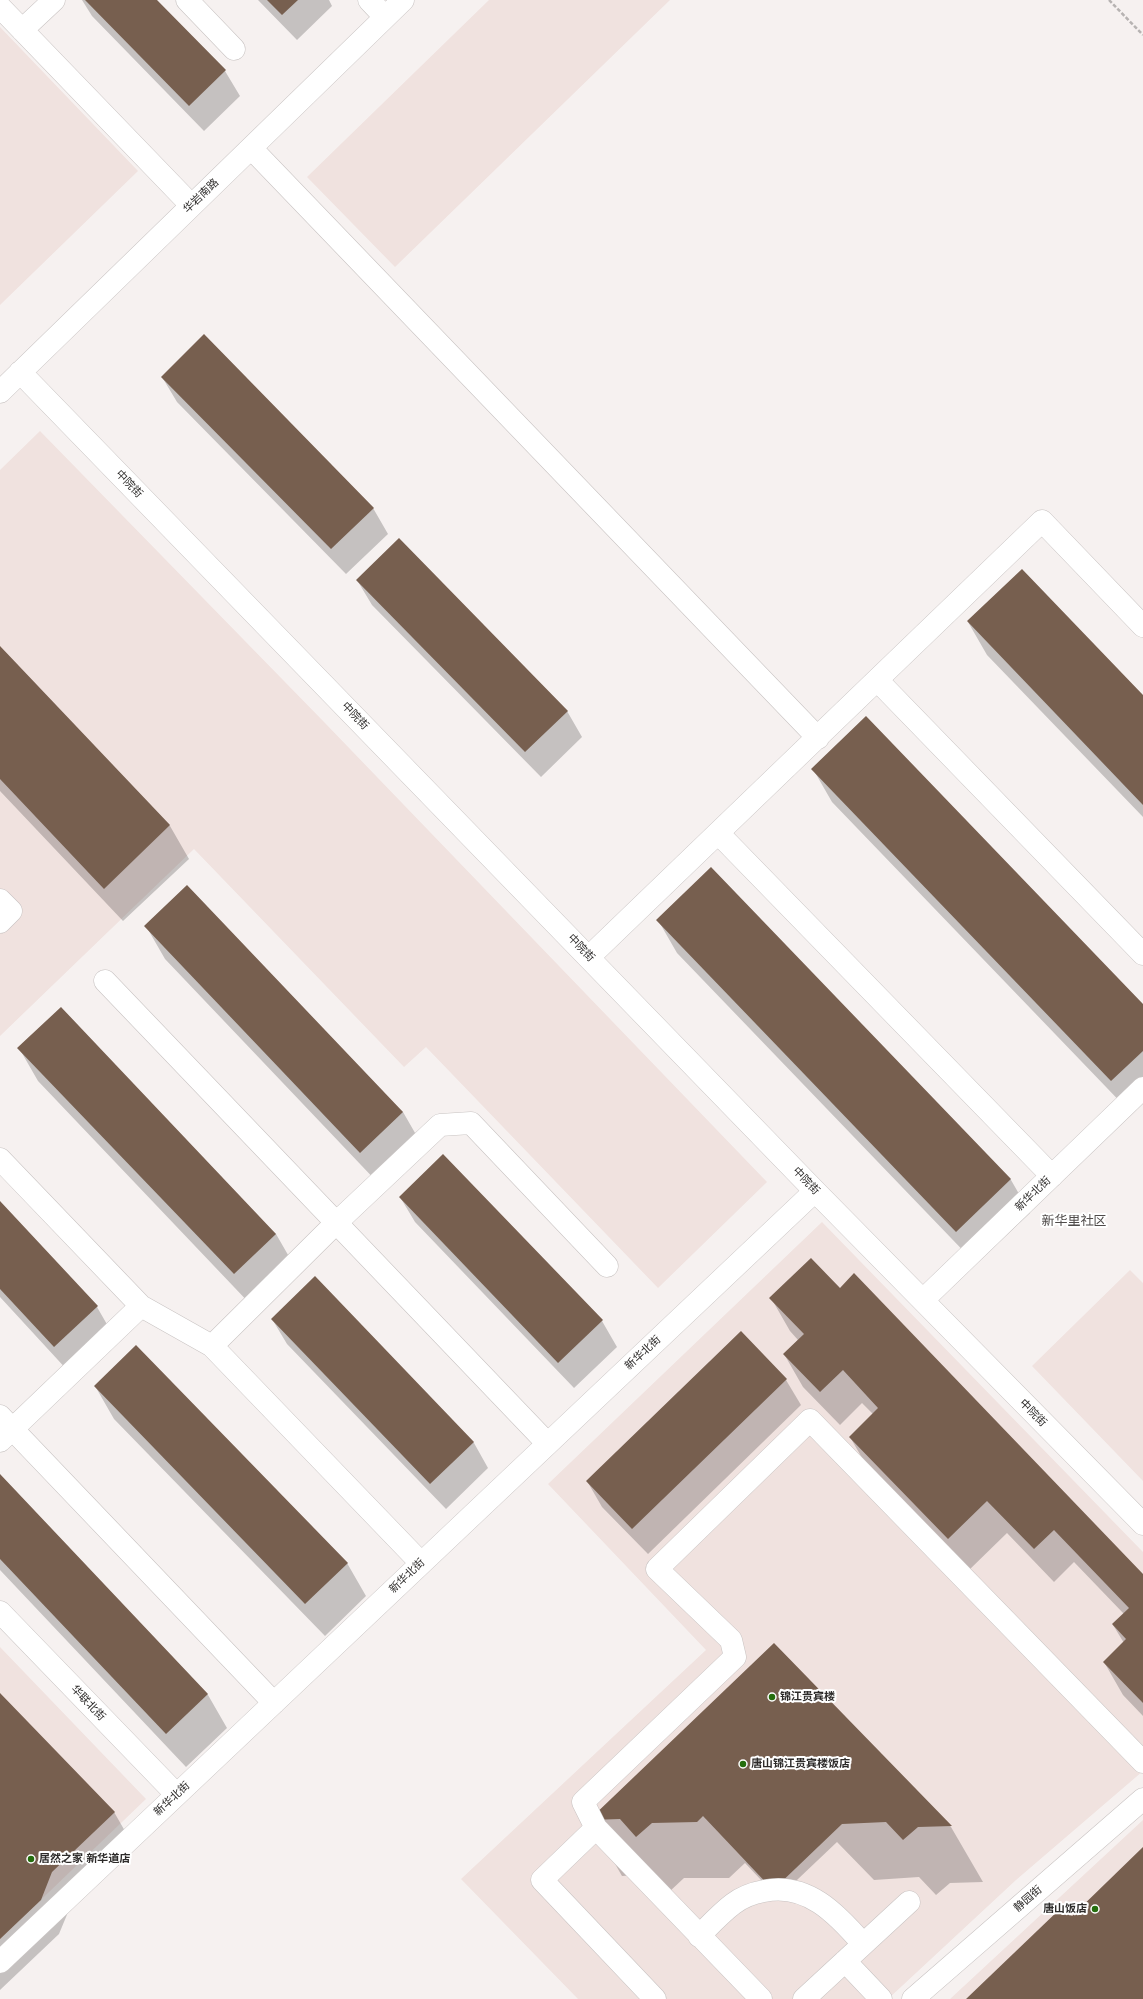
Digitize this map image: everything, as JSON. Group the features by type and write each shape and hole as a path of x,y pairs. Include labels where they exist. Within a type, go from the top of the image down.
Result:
{"street":[{"path":"22,30 54,0"},
{"path":"187,0 234,49"},
{"path":"369,0 385,17"},
{"name":"华岩南路","path":"0,392 403,0"},
{"path":"0,7 191,205"},
{"path":"251,148 818,738"},
{"name":"中院街","path":"20,372 815,1191 1143,1524"},
{"path":"589,957 878,681 1042,521 1143,626"},
{"path":"878,681 1143,954"},
{"path":"718,833 1052,1176"},
{"path":"0,900 11,911 0,922"},
{"path":"105,981 547,1443"},
{"name":"新华北街","path":"923,1300 1143,1088"},
{"path":"212,1346 336,1223 440,1125 472,1122 607,1266"},
{"path":"0,1159 141,1306 212,1346 421,1563"},
{"name":"新华北街","path":"0,1962 815,1191"},
{"path":"141,1306 4,1429 274,1703"},
{"path":"761,1999 596,1828 584,1802 735,1656 731,1640 657,1569 810,1420 1143,1762"},
{"name":"华联北街","path":"0,1612 176,1794"},
{"name":"静园街","path":"913,1999 1143,1799"},
{"path":"596,1828 542,1880 655,1999"},
{"path":"700,1936 733,1904 752,1893 776,1888 797,1891 820,1901 842,1920 863,1944"},
{"path":"804,1999 909,1902"},
{"path":"845,1961 881,1999"}],"path":[{"path":"1109,0 1143,35"}],"shaded area":[{"path":"489,0 670,0 395,267 307,177"},
{"path":"0,27 138,171 0,305"},
{"path":"40,431 325,723 767,1182 658,1288 426,1047 404,1067 194,849 0,1036 0,470"},
{"path":"822,1222 1143,1552 1143,1771 1016,1880 888,1999 578,1999 461,1879 706,1650 548,1484"},
{"path":"1130,1270 1143,1283 1143,1481 1032,1366"},
{"path":"0,1647 146,1799 0,1939"},
{"name":"唐山饭店","path":"1143,1820 1143,1999 950,1999"}],"building":[{"path":"85,0 157,0 226,70 189,106"},
{"path":"267,0 298,0 282,15"},
{"path":"204,334 374,508 331,549 161,377"},
{"path":"399,538 568,711 525,752 356,580"},
{"path":"1022,569 1143,695 1143,805 967,621"},
{"path":"0,646 170,825 104,889 0,779"},
{"path":"866,716 1143,1004 1143,1051 1111,1081 811,769"},
{"path":"711,867 1011,1179 956,1232 656,920"},
{"path":"187,885 403,1112 360,1153 144,926"},
{"path":"61,1007 276,1234 234,1274 17,1048"},
{"path":"443,1154 603,1320 558,1363 399,1197"},
{"path":"0,1201 98,1306 54,1347 0,1289"},
{"path":"811,1258 840,1288 854,1273 1143,1574 1143,1703 1103,1662 1126,1639 1112,1624 1129,1608 1054,1530 1034,1549 987,1501 948,1539 849,1437 878,1408 843,1370 820,1392 783,1354 804,1334 769,1298"},
{"path":"315,1276 474,1442 430,1484 271,1319"},
{"path":"741,1331 787,1379 632,1529 586,1481"},
{"path":"136,1345 348,1563 305,1604 94,1386"},
{"path":"0,1474 208,1694 166,1734 0,1559"},
{"name":"锦江贵宾楼","path":"774,1643 952,1826 918,1827 903,1840 886,1822 842,1824 773,1890 703,1816 697,1822 652,1823 636,1837 620,1819 589,1820"},
{"path":"0,1693 115,1812 52,1872 41,1900 0,1939"},
{"name":"唐山饭店","path":"1143,1847 1143,1999 966,1999 1062,1907 1072,1916"}],"place":[{"name":"锦江贵宾楼","path":"772,1697"},
{"name":"唐山锦江贵宾楼饭店","path":"743,1764"},
{"name":"居然之家 新华道店","path":"31,1859"},
{"name":"唐山饭店","path":"1095,1909"}],"district":[{"name":"新华里社区","path":"1074,1221"}]}
